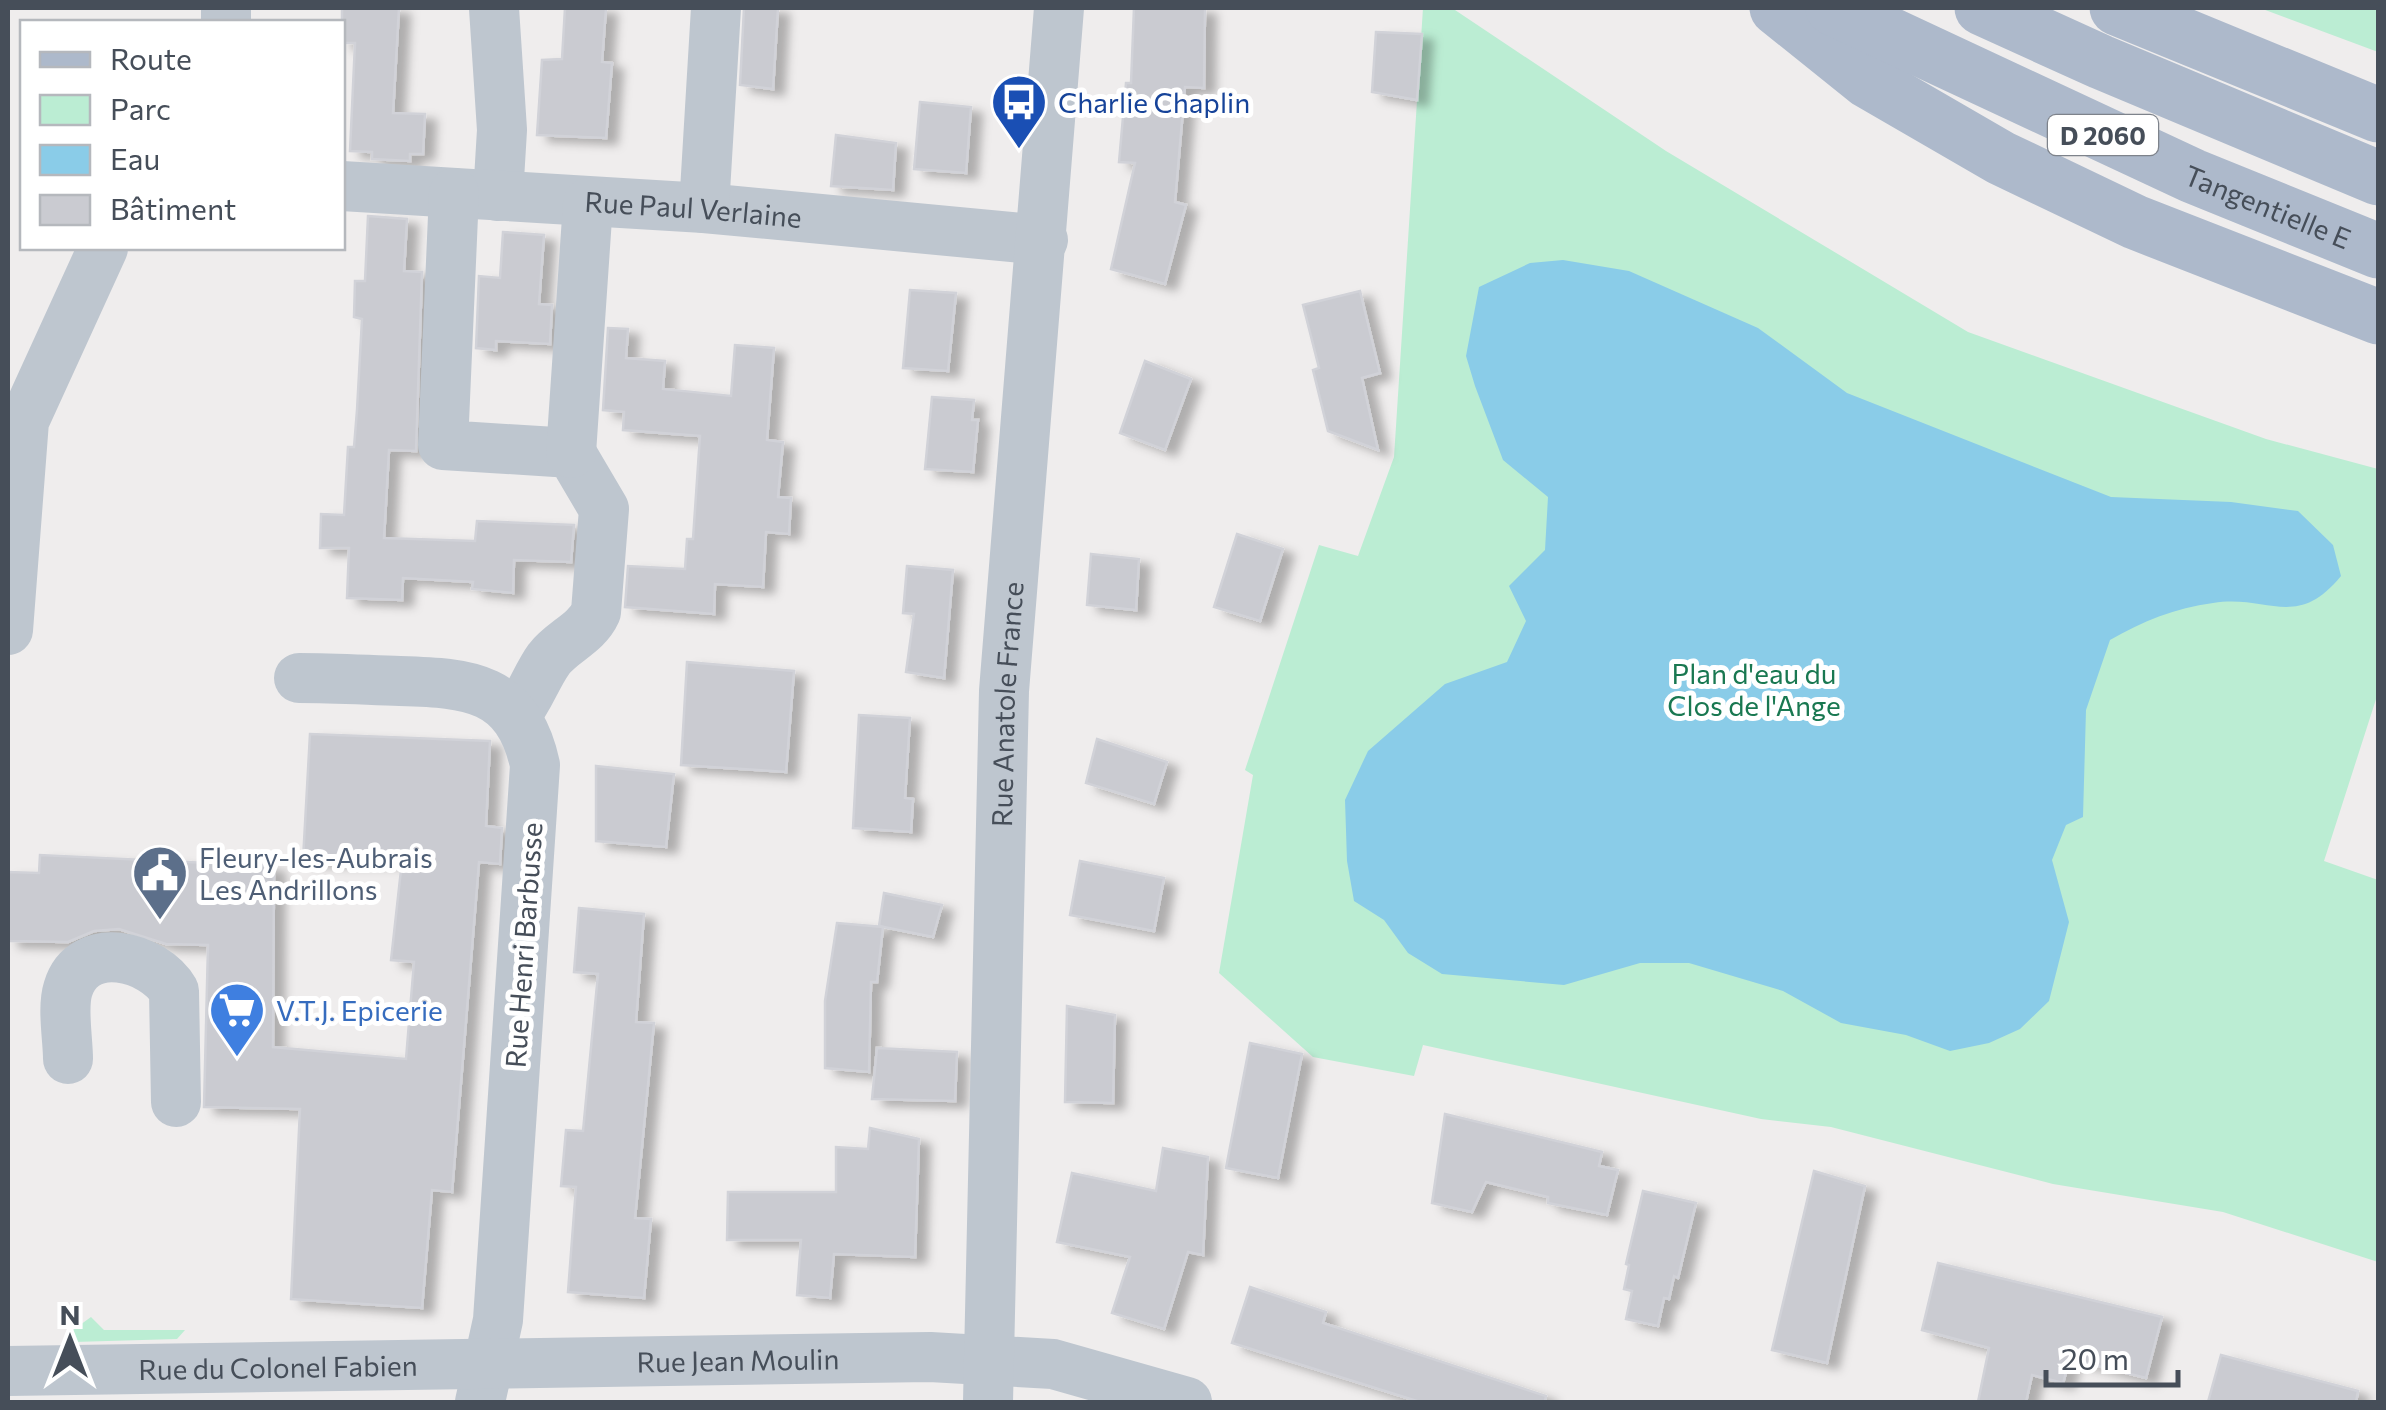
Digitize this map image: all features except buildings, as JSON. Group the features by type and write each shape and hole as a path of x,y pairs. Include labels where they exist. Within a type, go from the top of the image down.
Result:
{"main road":[{"path":"1777,8 1868,80 2002,158 2136,222 2378,317"},
{"name":"Tangentielle E","path":"1833,8 2194,176 2378,252"},
{"name":"D 2060","path":"1982,8 2100,62 2378,178"},
{"path":"2117,8 2378,114"}],"street":[{"path":"494,8 502,130 476,195 443,444 570,452"},
{"path":"704,208 716,8"},
{"name":"Rue Anatole France","path":"988,1381 1004,691 1059,8"},
{"name":"Rue Paul Verlaine","path":"345,186 704,208 1043,240"},
{"path":"300,678 447,681 488,693 515,716 533,695 550,659 591,624 596,612 604,509 570,452 588,203"},
{"path":"8,630 24,421 102,250"},
{"name":"Rue Henri Barbusse","path":"484,1382 498,1320 535,765 527,734 515,716"},
{"path":"68,1059 68,989 80,971 99,958 126,958 149,965 174,990 176,1102"},
{"name":"Rue Jean Moulin","path":"484,1382 988,1381 1054,1364 1188,1402"},
{"name":"Rue du Colonel Fabien","path":"8,1371 484,1382"}],"green space":[{"name":"Plan d'eau du Clos de l'Ange","path":"1423,8 1452,8 1666,151 1968,332 2266,439 2378,469 2378,693 2324,861 2378,880 2378,1262 2223,1212 2053,1184 1831,1127 1761,1119 1423,1045 1414,1076 1313,1057 1219,973 1253,775 1245,770 1319,545 1358,556 1394,457"},
{"path":"2260,8 2378,8 2378,52"},
{"path":"91,1317 104,1330 185,1330 177,1339 73,1342 73,1330"}],"water":[{"path":"1563,260 1629,271 1758,328 1847,393 2111,497 2231,502 2298,511 2333,545 2341,576 2310,602 2281,607 2232,602 2199,605 2160,616 2110,640 2086,710 2083,817 2066,825 2052,860 2069,922 2049,1001 2020,1029 1989,1043 1950,1051 1906,1035 1841,1023 1783,991 1689,963 1640,963 1564,985 1442,974 1408,953 1384,920 1354,901 1347,861 1345,800 1368,751 1445,684 1507,662 1526,621 1509,586 1545,550 1548,497 1503,460 1466,356 1479,287 1530,263"}],"place":[{"name":"Charlie Chaplin","path":"1019,151"},
{"name":"Fleury-les-Aubrais Les Andrillons","path":"160,922"},
{"name":"V.T.J. Epicerie","path":"237,1059"}]}
